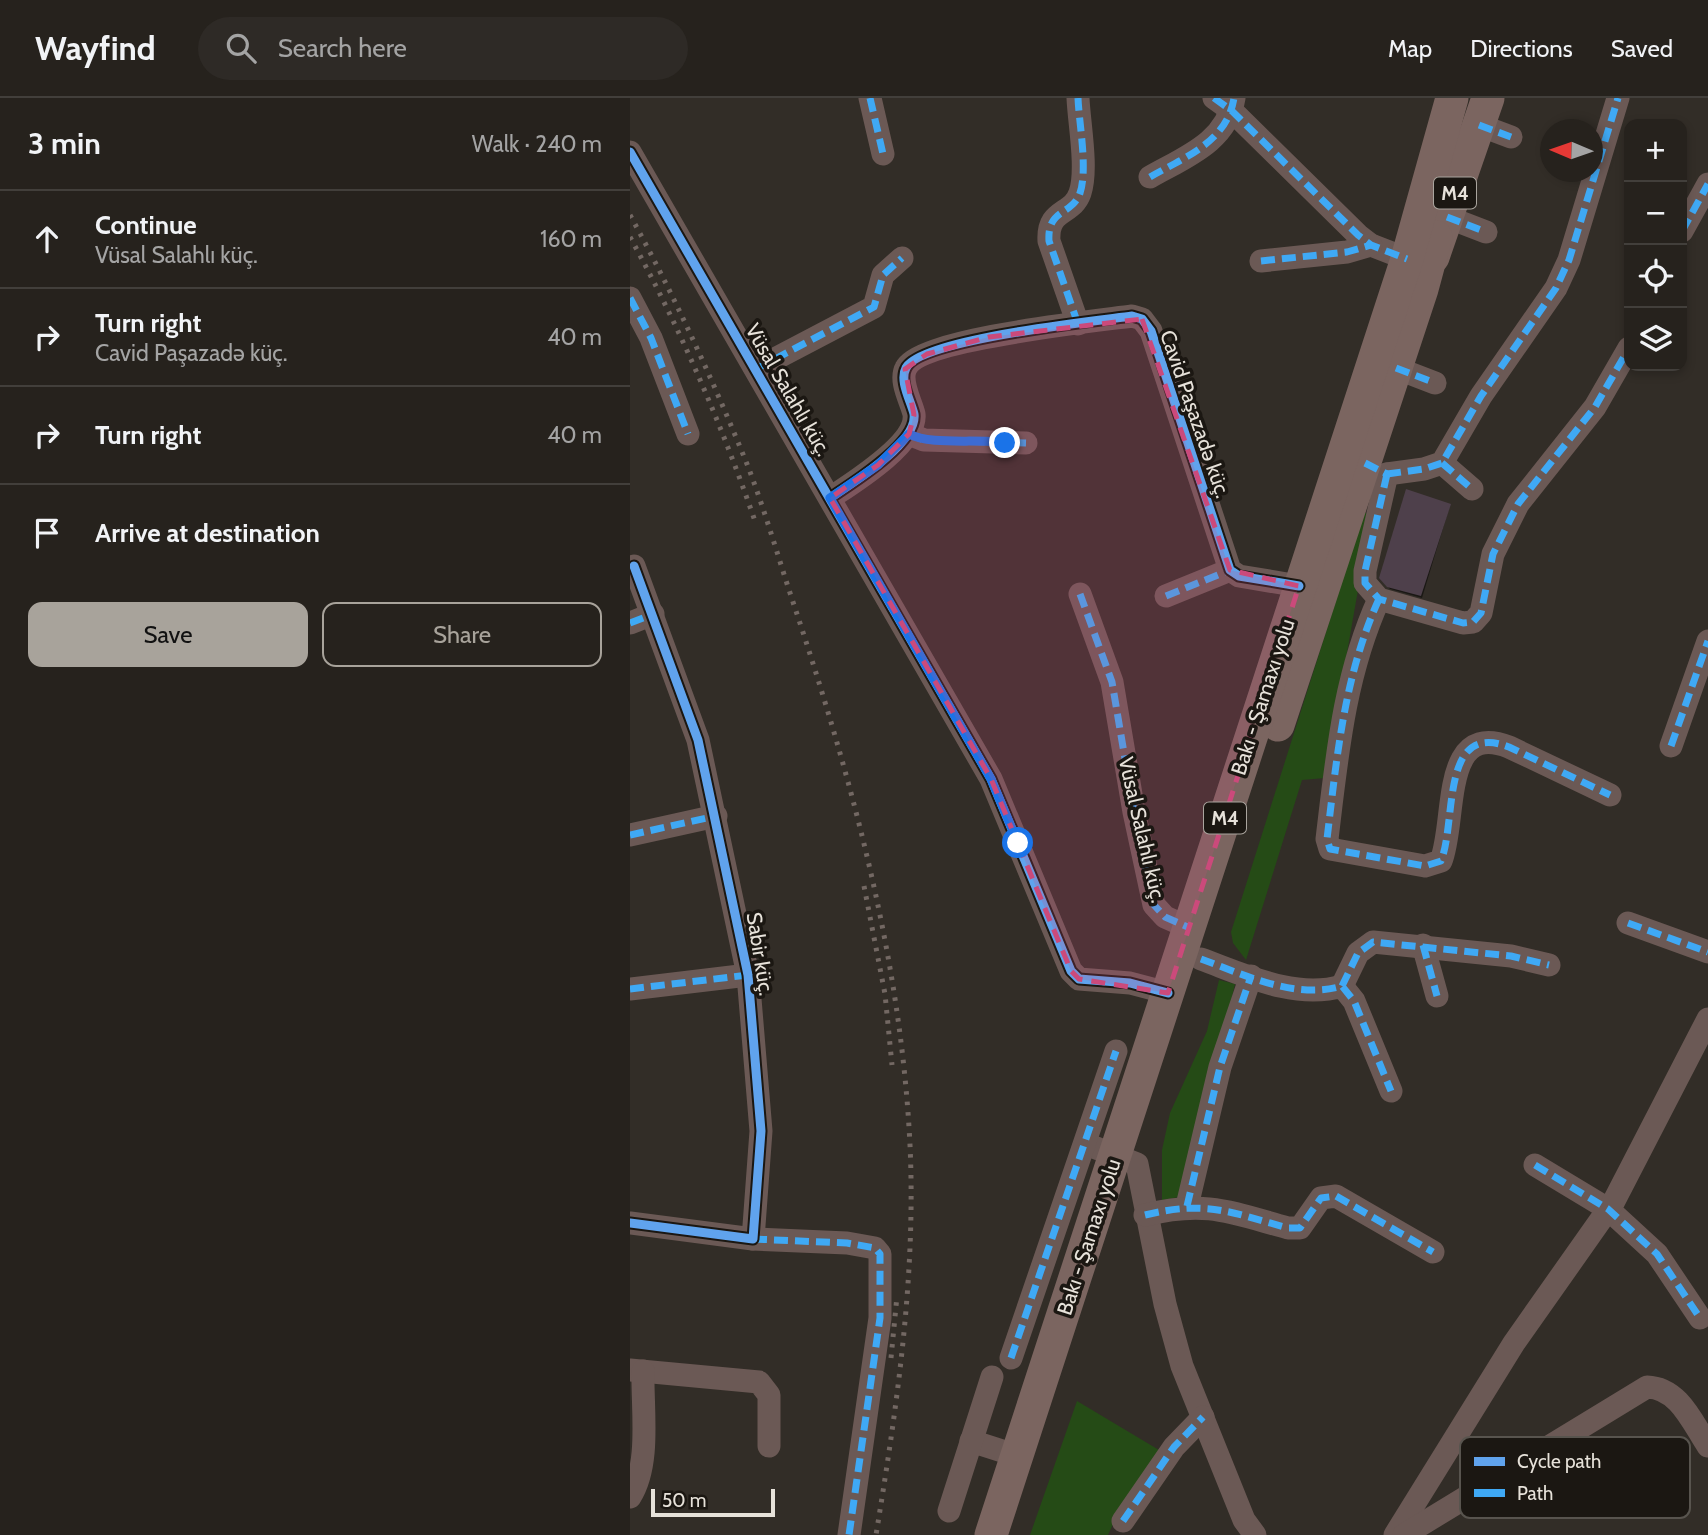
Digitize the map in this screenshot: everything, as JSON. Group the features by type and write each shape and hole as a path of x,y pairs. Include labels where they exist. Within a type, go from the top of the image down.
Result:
{"highway":[{"name":"Bakı - Şamaxı yolu","path":"991,1535 1112,1153 1190,928 1298,586 1407,259 1452,98"},
{"name":"Bakı - Şamaxı yolu","path":"1422,289 1480,107"},
{"name":"Bakı - Şamaxı yolu","path":"1012,1535 1112,1153 1201,959 1376,468 1396,368 1480,107"}],"street":[{"path":"870,98 883,154"},
{"path":"1078,98 1082,180 1080,194 1051,221 1048,230 1049,241 1078,324"},
{"path":"1618,98 1569,260 1561,278 1481,396 1442,463 1424,469 1376,468 1365,583 1379,599 1462,623 1473,622 1481,613 1493,554 1518,504 1595,407 1624,357"},
{"path":"1227,102 1371,245 1407,259"},
{"path":"1150,177 1209,143 1227,123 1227,102"},
{"path":"1480,107 1511,136"},
{"name":"Vüsal Salahlı küç.","path":"630,152 991,779 1071,971 1079,979 1130,983 1168,993"},
{"path":"1687,222 1708,184"},
{"path":"1447,217 1486,232"},
{"path":"1261,261 1347,252 1371,245"},
{"path":"756,369 874,307 883,275 902,258"},
{"path":"630,298 651,338 688,434"},
{"name":"Cavid Paşazadə küç.","path":"909,434 914,415 904,379 905,369 910,362 951,345 989,337 1132,316 1142,318 1151,331 1230,570"},
{"path":"1396,368 1435,383"},
{"path":"830,498 878,465 909,434 924,440 1026,443"},
{"path":"1442,463 1472,489"},
{"name":"Sabir küç.","path":"634,566 698,740 748,975 761,1131 753,1239"},
{"path":"1166,596 1230,570 1239,576 1298,586"},
{"name":"Vüsal Salahlı küç.","path":"1080,594 1112,682 1134,812 1154,905 1165,917 1190,928"},
{"path":"1379,599 1364,632 1343,706 1327,839 1330,849 1339,853 1425,866 1441,861 1458,766 1467,749 1479,741 1493,741 1509,747 1610,795"},
{"path":"630,623 653,614"},
{"path":"1671,746 1708,641"},
{"path":"630,835 716,816"},
{"path":"1628,923 1708,952"},
{"path":"1201,959 1308,991 1326,991 1342,986 1358,953 1373,942 1511,956 1549,965"},
{"path":"1423,946 1437,996"},
{"path":"630,989 748,975"},
{"path":"1187,1206 1220,1067 1251,976"},
{"path":"1342,986 1354,1001 1391,1091"},
{"path":"1395,1535 1514,1343 1608,1209 1708,1019"},
{"path":"1011,1357 1112,1153 1116,1051"},
{"path":"1112,1153 1139,1171 1145,1215 1182,1366 1244,1520 1255,1535"},
{"path":"1535,1165 1608,1209 1657,1254 1700,1318"},
{"path":"1145,1215 1187,1206 1216,1209 1288,1228 1300,1228 1321,1198 1336,1196 1433,1252"},
{"path":"630,1223 753,1239 847,1242 875,1248 880,1254 880,1318 849,1535"},
{"path":"630,1497 638,1485 642,1455 636,1370 759,1382 768,1395 769,1446"},
{"path":"949,1511 992,1377"},
{"path":"1565,1437 1647,1387 1660,1387 1671,1394 1708,1446"},
{"path":"1123,1521 1167,1457 1203,1417"},
{"path":"971,1441 1018,1456"},
{"path":"1404,1535 1460,1501"}],"highlighted area":[{"path":"1142,319 1230,570 1299,586 1168,993 1079,979 1071,971 991,779 830,498 878,465 909,434 914,415 905,369 927,354 989,337"}],"green space":[{"path":"1364,512 1371,516 1325,778 1302,780 1246,960 1233,943 1231,932"},
{"path":"1219,980 1235,984 1185,1196 1162,1200 1162,1150 1170,1113 1207,1031"},
{"path":"1077,1401 1159,1450 1118,1513 1108,1535 1030,1535"}],"building":[{"path":"1406,489 1451,504 1421,596 1387,587 1379,578"}],"railway":[{"path":"630,215 692,337 754,482 837,744 872,876 885,942 905,1077 911,1194 903,1341 876,1535"},
{"path":"630,237 699,377 756,524"},
{"path":"864,886 885,994 892,1065"},
{"path":"891,1358 897,1296"}],"marked path":[{"path":"870,98 883,154"},
{"path":"1078,98 1083,159 1080,193 1072,206 1052,223 1049,241 1078,324"},
{"path":"1214,98 1232,111 1358,235 1371,245 1407,259"},
{"path":"1150,177 1190,155 1214,137 1230,113 1234,98"},
{"path":"1387,474 1424,469 1442,463 1481,396 1556,288 1569,260 1618,98"},
{"path":"1479,125 1511,137"},
{"path":"1687,222 1708,184"},
{"path":"1447,217 1486,232"},
{"path":"1261,261 1347,252 1371,245"},
{"path":"756,369 874,307 883,275 902,258"},
{"path":"630,298 651,338 688,434"},
{"path":"1387,474 1365,571 1365,583 1379,599 1463,623 1473,622 1481,613 1493,554 1518,504 1595,407 1624,357"},
{"path":"1396,368 1435,383"},
{"path":"909,434 924,440 1026,443"},
{"path":"1365,463 1387,474"},
{"path":"1442,463 1472,489"},
{"path":"1166,596 1230,570"},
{"path":"1080,594 1112,682 1134,812 1154,905 1165,917 1190,928"},
{"path":"1379,599 1358,657 1344,717 1327,839 1330,849 1425,866 1441,861 1455,779 1461,761 1472,748 1487,743 1509,747 1610,795"},
{"path":"630,623 653,614"},
{"path":"1671,746 1708,641"},
{"path":"630,835 716,816"},
{"path":"1628,923 1708,952"},
{"path":"1342,986 1358,953 1373,942 1511,956 1549,965"},
{"path":"1423,945 1437,996"},
{"path":"1201,959 1289,988 1325,990 1342,986 1354,1001 1391,1091"},
{"path":"630,989 748,975"},
{"path":"1187,1206 1220,1067 1251,976"},
{"path":"1011,1358 1116,1051"},
{"path":"1535,1165 1608,1209 1657,1254 1700,1318"},
{"path":"1145,1215 1202,1208 1233,1213 1288,1228 1300,1228 1321,1198 1336,1196 1433,1252"},
{"path":"753,1239 847,1243 875,1248 880,1254 880,1318 849,1535"},
{"path":"1123,1521 1174,1447 1203,1417"}],"cycle path":[{"path":"630,152 991,779 1071,971 1079,979 1130,983 1168,993"},
{"path":"830,498 881,462 906,437 914,414 904,373 918,358 942,348 974,340 1132,316 1142,319 1151,331 1230,570 1239,576 1299,586"},
{"path":"630,1223 753,1239 761,1131 748,975 698,740 634,566"}],"route":[{"path":"1005,443 982,439 924,440 909,434 878,465 830,498 991,779 1018,843"}]}
